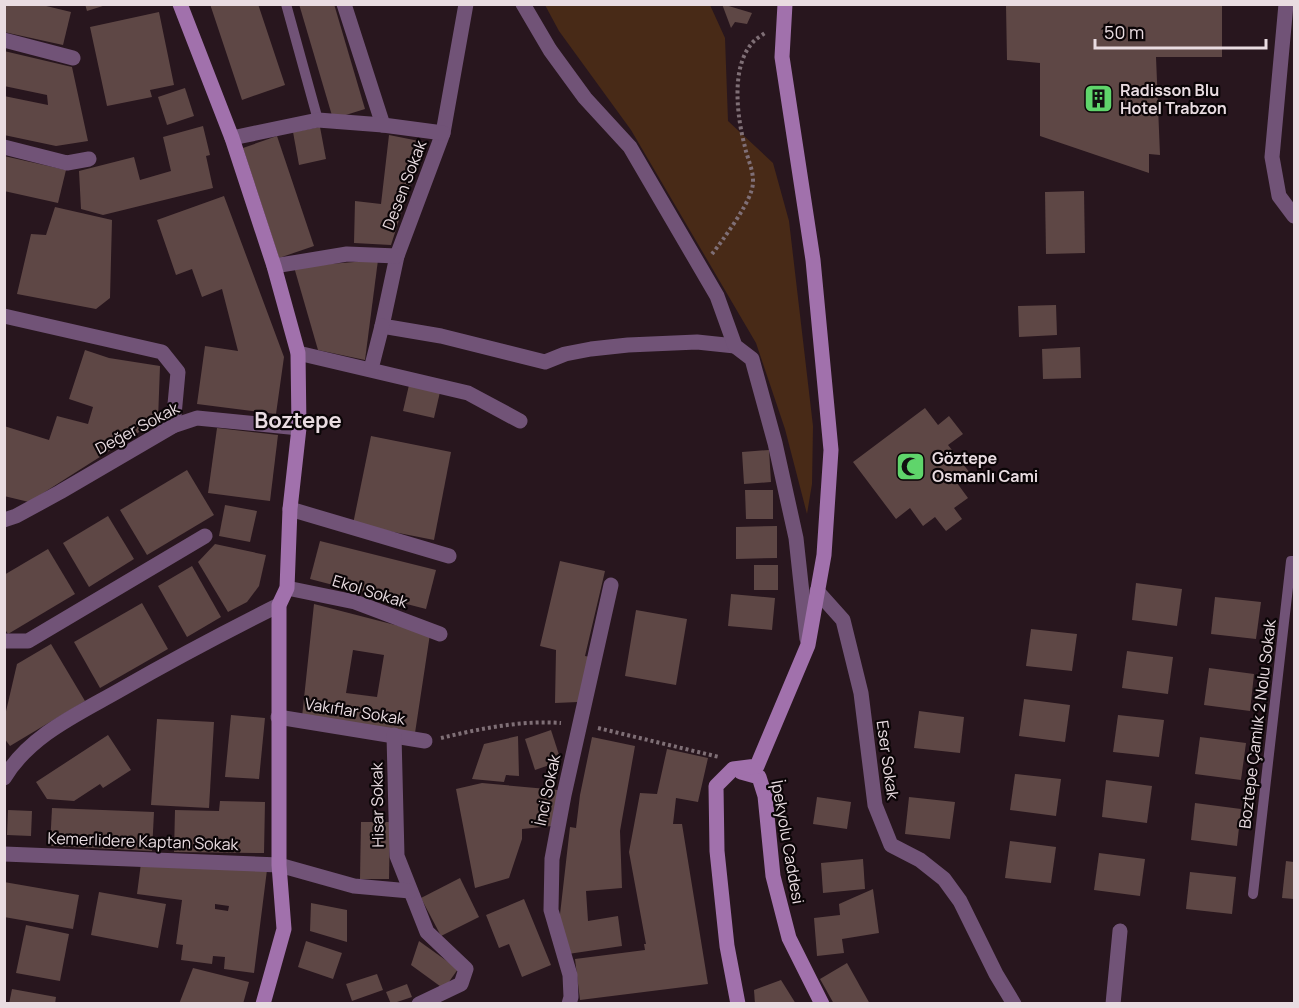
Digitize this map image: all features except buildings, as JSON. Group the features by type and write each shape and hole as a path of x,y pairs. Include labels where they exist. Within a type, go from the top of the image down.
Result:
{"street":[{"path":"180,4 232,138 274,266 298,352 299,428 290,509 287,588 279,605 279,865 284,929 263,1004"},
{"path":"344,4 383,124"},
{"name":"Desen Sokak","path":"274,266 347,254 397,256 443,133 466,4"},
{"path":"523,4 550,50 585,98 630,147 717,296 735,346"},
{"path":"738,1004 727,946 717,851 716,786 733,769 758,766 808,645 824,555 831,450 813,260 782,57 785,4"},
{"path":"1286,4 1272,157 1279,196 1294,216"},
{"path":"4,40 73,58"},
{"path":"232,138 318,120 383,124 443,133"},
{"path":"4,147 67,164 89,159"},
{"path":"371,369 397,256"},
{"path":"4,316 162,352 178,372 173,426"},
{"path":"382,326 441,336 545,362 582,351 628,345 697,342 735,346 752,359 775,443 796,538 808,645"},
{"path":"298,352 468,393 520,421"},
{"name":"Değer Sokak","path":"4,520 60,492 173,426 197,418 299,428"},
{"path":"290,509 449,556"},
{"path":"4,641 28,641 205,536"},
{"name":"İnci Sokak","path":"569,1004 570,975 551,910 552,859 564,795 612,585"},
{"name":"Ekol Sokak","path":"287,588 356,602 440,634"},
{"name":"Eser Sokak","path":"818,591 843,620 861,693 875,805 891,845 921,860 944,879 960,901 996,974 1014,1004"},
{"path":"4,778 12,765 39,737 172,660 279,605"},
{"name":"Vakıflar Sokak","path":"278,717 425,741"},
{"name":"Hisar Sokak","path":"394,735 397,856 427,932 466,969 461,984 419,1004"},
{"name":"İpekyolu Caddesi","path":"733,769 759,777 765,796 773,876 789,938 822,1004"},
{"name":"Kemerlidere Kaptan Sokak","path":"4,854 279,865 354,886 410,891"},
{"path":"1113,1004 1120,931"}],"lane":[{"path":"286,4 318,120"},
{"name":"Boztepe Çamlık 2 Nolu Sokak","path":"1253,894 1291,561 1294,561"}],"path":[{"path":"701,268 725,237 752,192 753,175 738,117 737,93 741,64 754,41 766,33"}],"shaded area":[{"path":"545,5 710,5 725,38 728,121 773,163 789,221 813,426 812,484 807,514 785,429 756,343 631,130 559,31"}],"place":[{"name":"Radisson Blu Hotel Trabzon","path":"1099,99"},
{"name":"Göztepe Osmanlı Cami","path":"911,467"}],"district":[{"name":"Boztepe","path":"298,420"}]}
